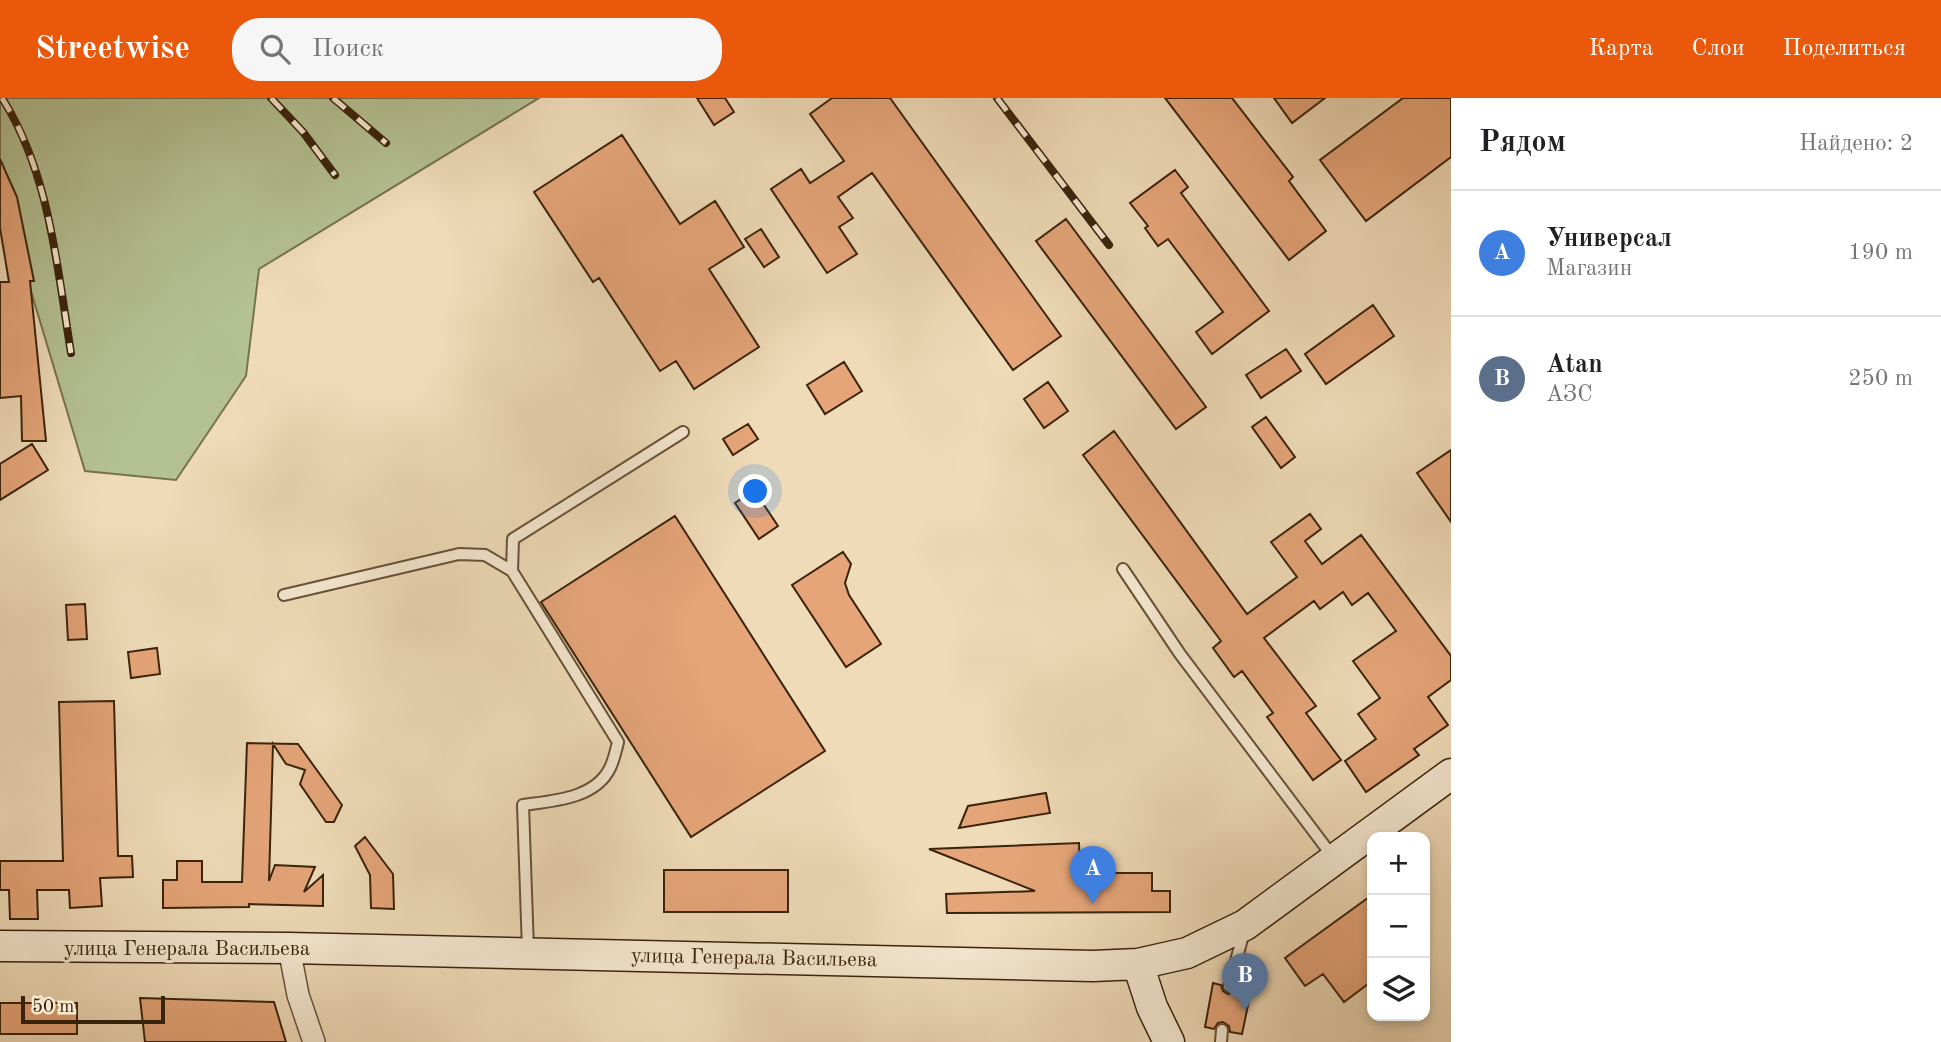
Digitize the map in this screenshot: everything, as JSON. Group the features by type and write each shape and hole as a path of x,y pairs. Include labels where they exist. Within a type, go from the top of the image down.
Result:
{"main road":[{"name":"улица Генерала Васильева","path":"0,946 289,948 1093,966 1138,964 1187,953 1245,925 1451,774"},
{"path":"1138,964 1152,1007 1169,1042"}],"street":[{"path":"289,948 298,995 314,1042"}],"lane":[{"path":"512,571 513,539 683,432"},
{"path":"284,595 459,554 485,555 512,571 618,742 610,769 597,785 569,798 523,805 528,953"},
{"path":"1124,569 1180,654 1335,859"},
{"path":"1229,986 1245,925"}],"green space":[{"path":"0,98 539,98 259,269 246,376 176,480 85,471 0,188"}],"building":[{"path":"697,98 725,98 734,112 714,125"},
{"path":"832,98 890,98 1061,336 1013,370 872,173 838,197 853,218 839,227 857,254 827,273 771,189 801,169 810,183 844,161 810,114"},
{"path":"1165,98 1232,98 1293,177 1289,181 1326,231 1289,260"},
{"path":"1274,98 1325,98 1292,123"},
{"path":"1403,98 1451,98 1451,157 1366,221 1320,160"},
{"path":"622,135 680,224 715,201 744,247 709,269 759,347 694,389 676,361 660,371 599,278 593,282 534,192"},
{"path":"0,159 17,197 34,281 30,281 46,441 22,441 21,396 0,398 0,282 9,282 0,228"},
{"path":"1175,170 1188,187 1181,193 1269,311 1212,354 1196,332 1223,312 1168,239 1158,246 1145,228 1148,226 1130,203"},
{"path":"1066,219 1206,407 1176,429 1036,241"},
{"path":"761,229 779,257 764,267 745,239"},
{"path":"1373,305 1394,336 1326,384 1305,354"},
{"path":"1286,349 1301,371 1261,398 1246,375"},
{"path":"844,362 862,391 825,414 807,385"},
{"path":"1048,382 1068,411 1044,428 1024,399"},
{"path":"1266,417 1295,457 1281,468 1252,427"},
{"path":"748,424 758,439 733,455 723,439"},
{"path":"1114,431 1247,614 1297,577 1271,542 1310,514 1321,529 1305,541 1322,564 1361,535 1451,656 1451,680 1428,697 1448,725 1414,749 1419,755 1366,792 1345,761 1376,739 1358,714 1380,698 1353,661 1396,631 1368,593 1352,605 1343,592 1320,609 1314,601 1264,638 1316,706 1306,713 1341,760 1313,780 1267,717 1273,713 1242,671 1234,677 1213,648 1221,641 1083,455"},
{"path":"32,444 48,470 0,500 0,464"},
{"path":"1451,450 1451,522 1417,473"},
{"path":"754,490 778,526 759,539 735,503"},
{"path":"675,516 825,751 691,837 541,602"},
{"path":"843,552 851,564 845,583 849,595 881,644 846,667 792,585"},
{"path":"85,604 87,639 68,640 66,605"},
{"path":"157,648 160,674 131,678 128,652"},
{"path":"114,701 118,856 132,856 133,877 100,878 102,906 70,908 69,890 37,890 38,919 10,919 9,890 0,890 0,861 63,861 59,702"},
{"path":"247,743 298,744 342,805 334,822 326,822 300,784 305,770 286,764 273,744 269,881 275,865 315,867 304,892 323,875 323,906 249,904 249,907 163,908 163,880 177,880 177,861 202,861 202,882 242,882"},
{"path":"1046,793 1050,813 959,828 968,806"},
{"path":"365,837 393,874 394,909 371,908 370,875 355,846"},
{"path":"1079,843 1080,873 1152,873 1152,891 1170,891 1170,912 947,913 946,894 1035,891 929,849"},
{"path":"664,870 788,870 788,912 664,912"},
{"path":"1367,899 1367,985 1344,1002 1323,974 1305,986 1285,958"},
{"path":"1213,983 1221,985 1223,991 1228,994 1237,988 1251,991 1242,1034 1230,1032 1229,1026 1223,1022 1218,1023 1214,1029 1205,1027"},
{"path":"140,998 274,1002 286,1042 145,1042"},
{"path":"0,1003 77,1003 77,1034 0,1034"}],"railway":[{"path":"2,98 18,127 41,189 56,255 71,353"},
{"path":"271,98 303,132 335,175"},
{"path":"333,98 386,143"},
{"path":"997,98 1109,245"}],"place":[{"name":"Универсал","path":"1093,904"},
{"name":"Atan","path":"1245,1011"}]}
